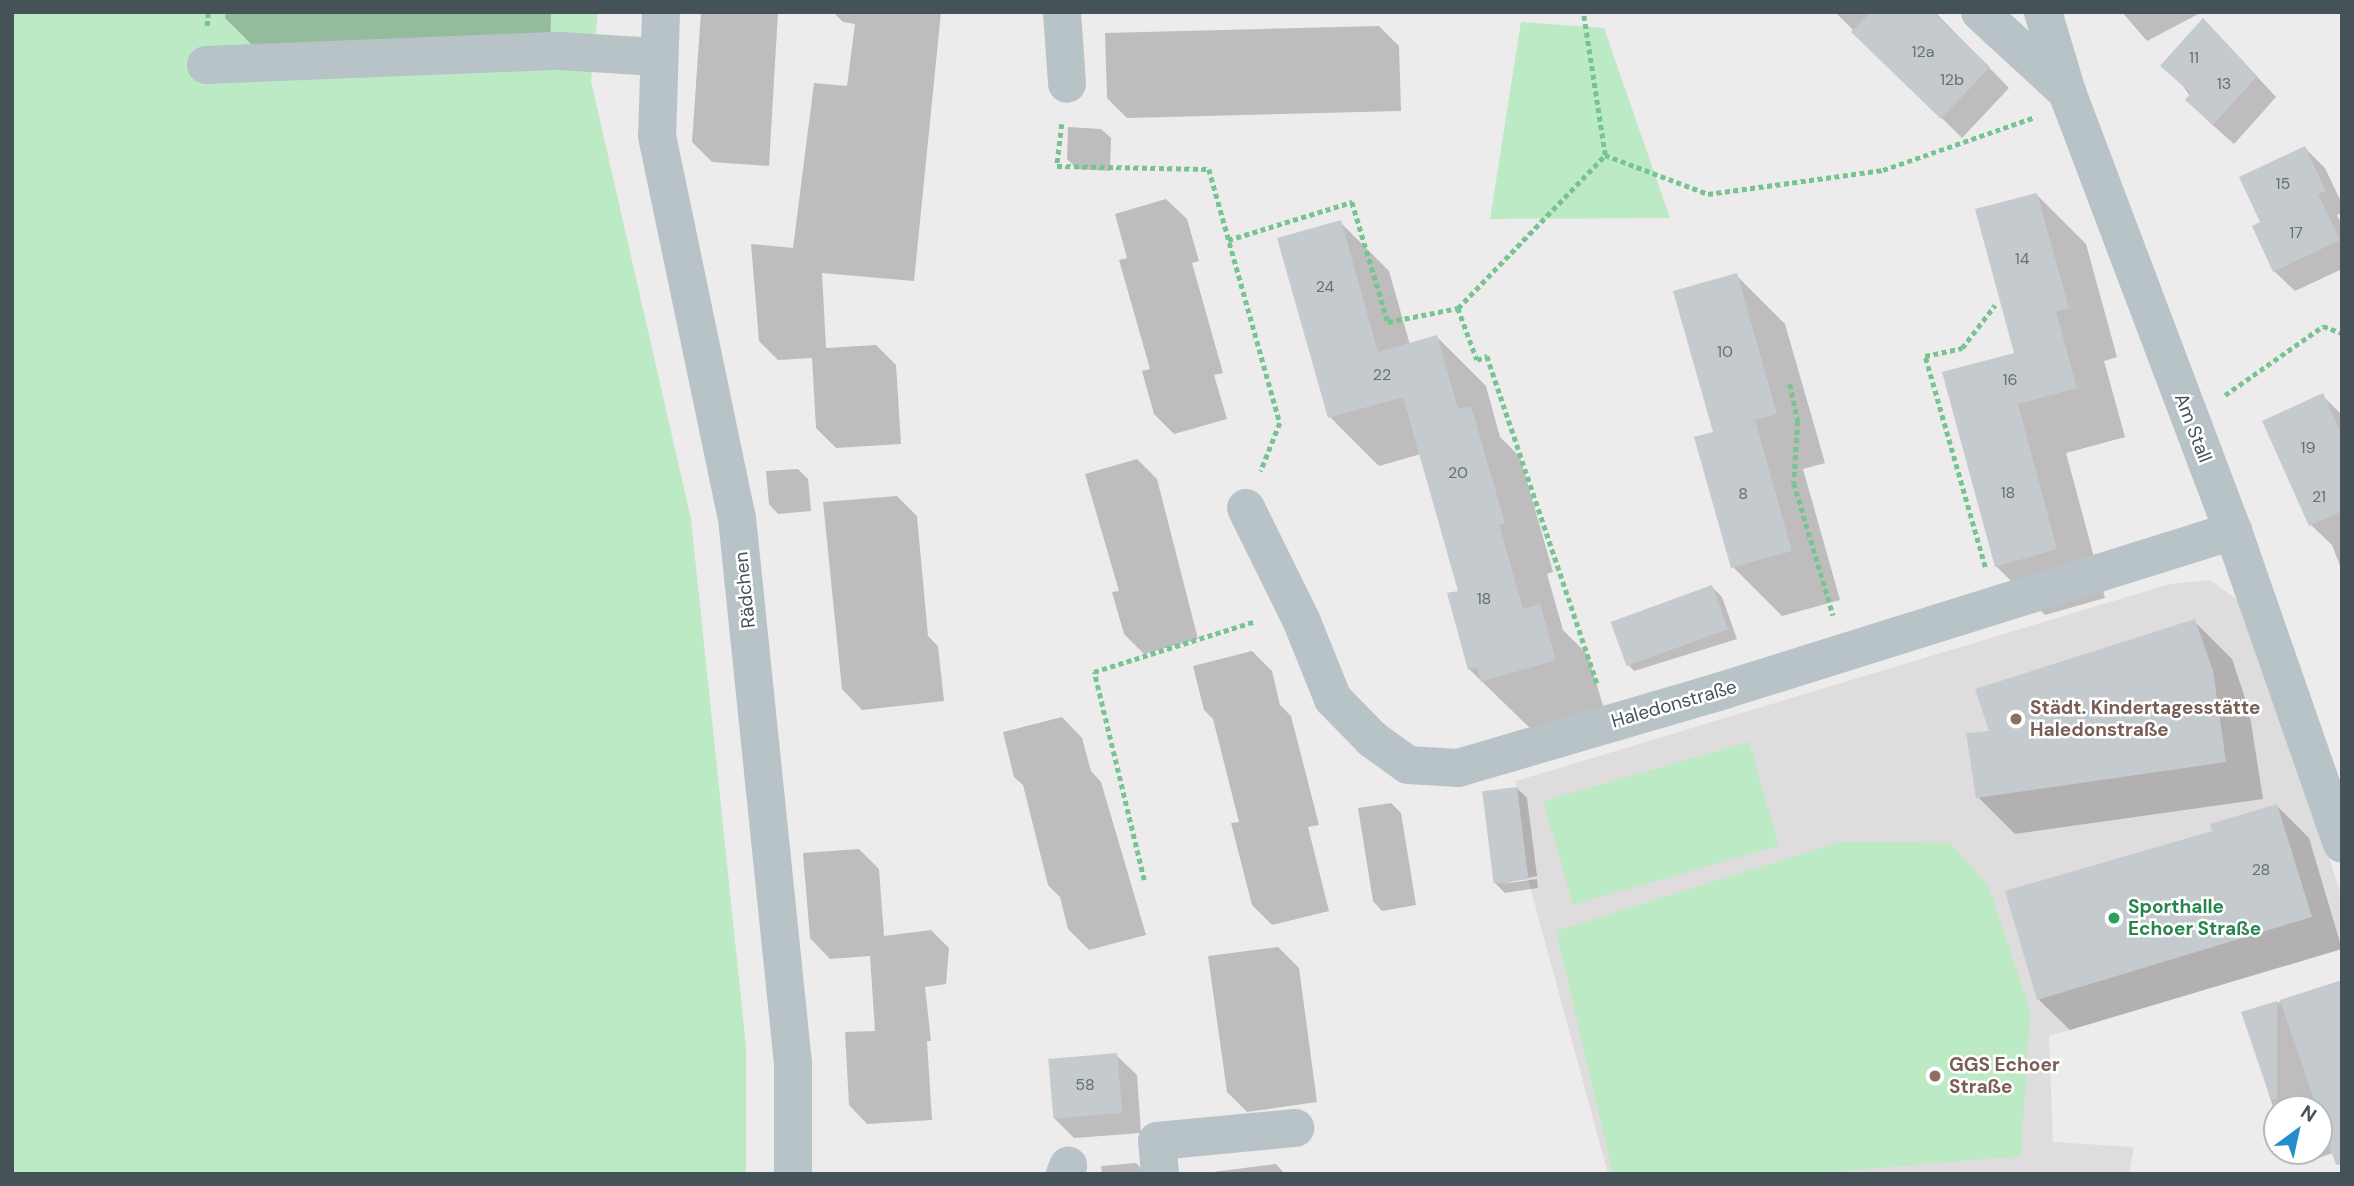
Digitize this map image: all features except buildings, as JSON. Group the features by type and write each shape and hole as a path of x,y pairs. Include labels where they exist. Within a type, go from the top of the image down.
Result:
{"street":[{"name":"Rädchen","path":"660,12 657,136 737,519 793,1064 793,1174"},
{"path":"1062,12 1067,83"},
{"path":"1980,12 2069,97"},
{"name":"Am Stall","path":"2043,12 2069,97 2232,531 2342,844"},
{"path":"205,65 559,51 657,57"},
{"name":"Haledonstraße","path":"1246,508 1296,608 1333,699 1372,739 1408,765 1458,768 1844,653 2232,531"},
{"path":"1160,1174 1157,1141 1295,1128"}],"path":[{"path":"1583,12 1605,155"},
{"path":"1605,155 1708,194 1883,170 2069,97"},
{"path":"1228,240 1352,202 1388,322 1458,309 1605,155"},
{"path":"1058,166 1209,169 1280,423 1246,508"},
{"path":"1995,305 1962,348 1925,356 1996,605"},
{"path":"1458,309 1477,360 1487,356 1610,723"},
{"path":"2186,411 2218,400 2323,326 2342,333"},
{"path":"1790,384 1798,421 1794,483 1844,653"},
{"path":"1144,880 1094,672 1296,608"}],"shaded area":[{"path":"2210,580 2242,603 2254,624 2342,898 2342,949 2049,1036 2053,1142 2134,1147 2129,1174 1608,1174 1528,879 1516,781 2170,584"}],"green space":[{"path":"12,12 598,12 591,81 691,519 746,1046 746,1174 12,1174"},
{"path":"1521,22 1604,28 1670,218 1490,219"},
{"path":"1749,742 1779,846 1573,905 1543,801"},
{"path":"1840,842 1950,843 1988,885 2030,1010 2021,1156 1806,1174 1613,1174 1556,931"}],"place":[{"name":"Städt. Kindertagesstätte Haledonstraße","path":"2016,719"},
{"name":"Sporthalle Echoer Straße","path":"2114,918"},
{"name":"GGS Echoer Straße","path":"1935,1076"}]}
